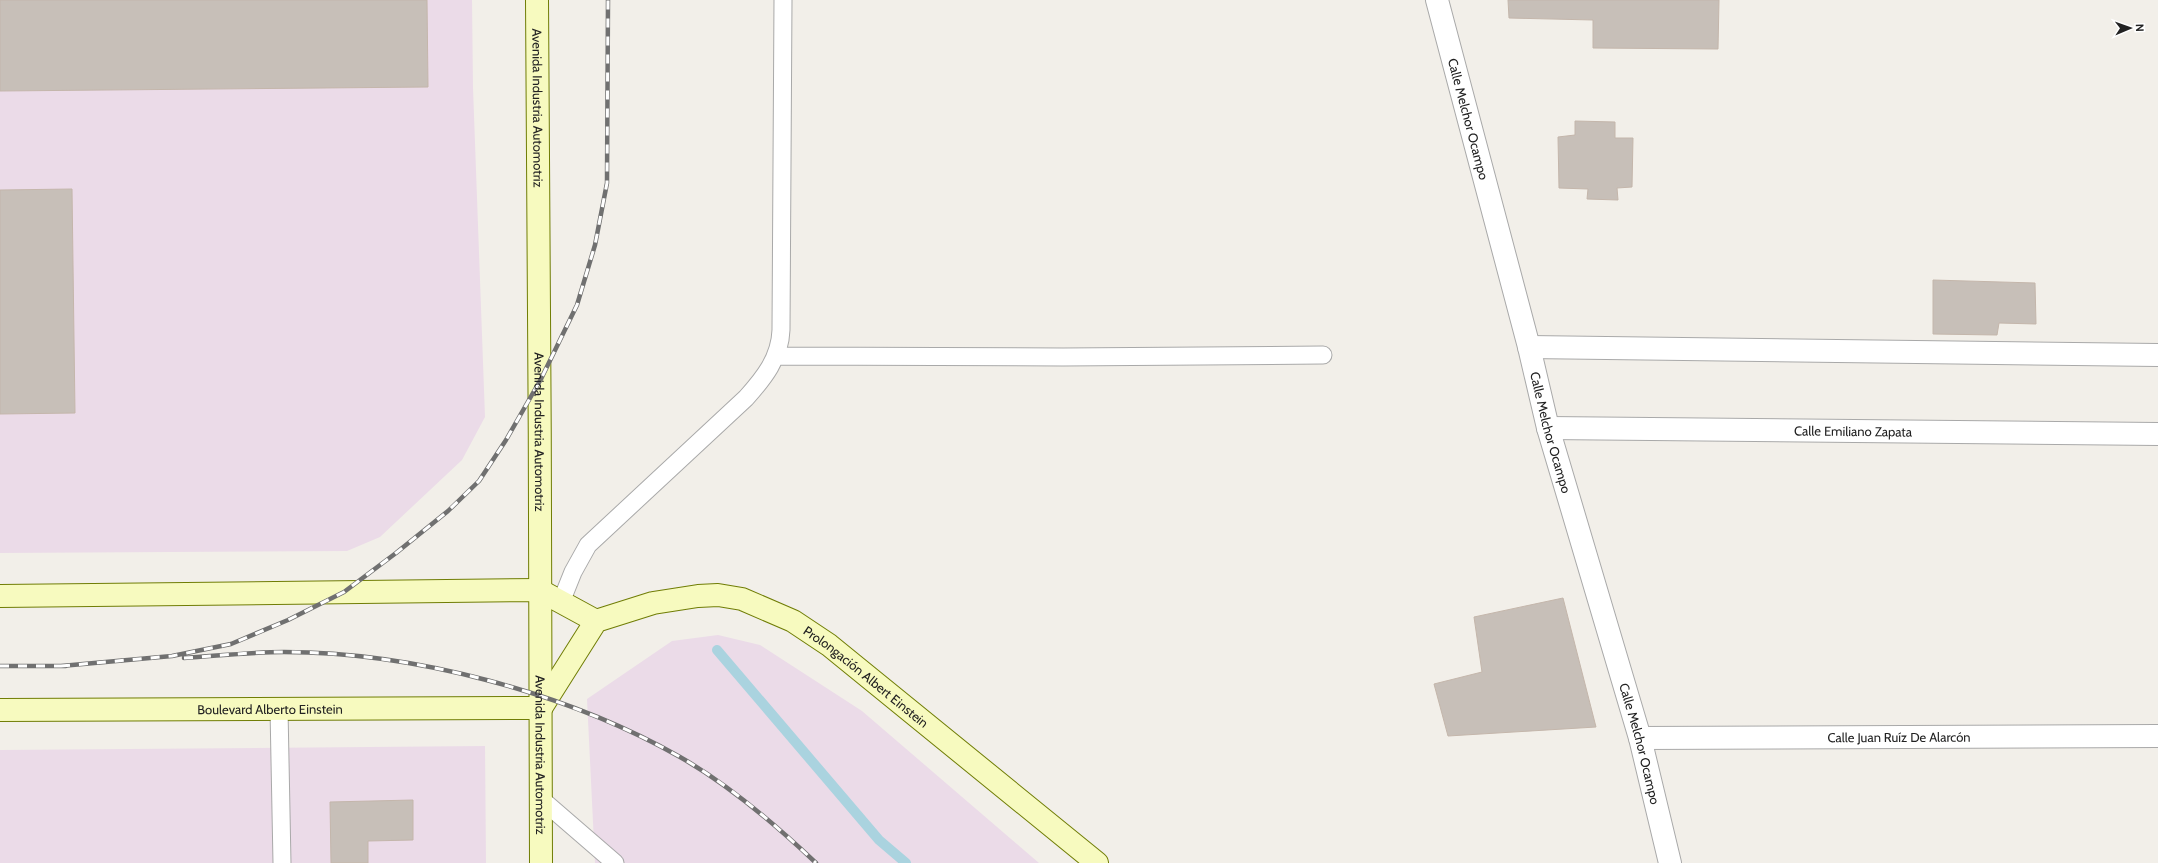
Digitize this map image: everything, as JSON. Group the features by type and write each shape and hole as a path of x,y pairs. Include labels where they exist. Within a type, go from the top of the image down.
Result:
{"main road":[{"name":"Avenida Industria Automotriz","path":"537,0 541,379 539,590 541,863"},
{"path":"0,596 539,590 596,622 541,708"},
{"name":"Prolongación Albert Einstein","path":"596,622 653,603 718,595 742,600 793,621 829,645 1097,863"},
{"name":"Boulevard Alberto Einstein","path":"0,710 541,708"}],"street":[{"name":"Calle Melchor Ocampo","path":"1437,0 1529,347 1548,428 1640,738 1670,863"},
{"path":"1529,347 2158,355"},
{"name":"Calle Emiliano Zapata","path":"1548,428 2158,434"},
{"name":"Calle Juan Ruíz De Alarcón","path":"1640,738 2158,736"}],"lane":[{"path":"561,602 573,572 588,545 746,398 761,382 776,356 781,330 783,0"},
{"path":"776,356 1063,357 1323,355"},
{"path":"279,709 282,863"},
{"path":"541,799 615,863"}],"shaded area":[{"path":"0,0 472,0 473,88 485,417 462,460 380,537 347,551 0,553"},
{"path":"718,635 760,645 862,711 1039,863 595,863 587,699 672,641"},
{"path":"485,746 486,863 0,863 0,750"}],"building":[{"path":"0,0 427,0 428,87 0,91"},
{"path":"1508,0 1719,0 1718,49 1593,48 1593,20 1509,18"},
{"path":"1575,121 1615,122 1615,138 1633,138 1632,187 1617,188 1618,200 1587,199 1588,189 1559,188 1558,137 1575,135"},
{"path":"72,189 75,413 0,414 0,190"},
{"path":"1933,280 2035,283 2036,324 1999,323 1997,335 1933,334"},
{"path":"1563,598 1596,727 1448,736 1434,684 1482,672 1474,617"},
{"path":"413,800 413,840 368,841 368,863 331,863 330,802"}],"waterway":[{"path":"717,650 879,840 906,863"}],"railway":[{"path":"61,666 172,656 231,644 288,620 344,592 448,511 479,481 506,440 541,379 577,305 595,245 607,183 608,0"},
{"path":"184,658 246,653 284,652 334,654 385,659 437,668 488,680 539,696 589,714 636,734 680,757 716,780 751,806 816,863"},
{"path":"0,666 66,666"}]}
